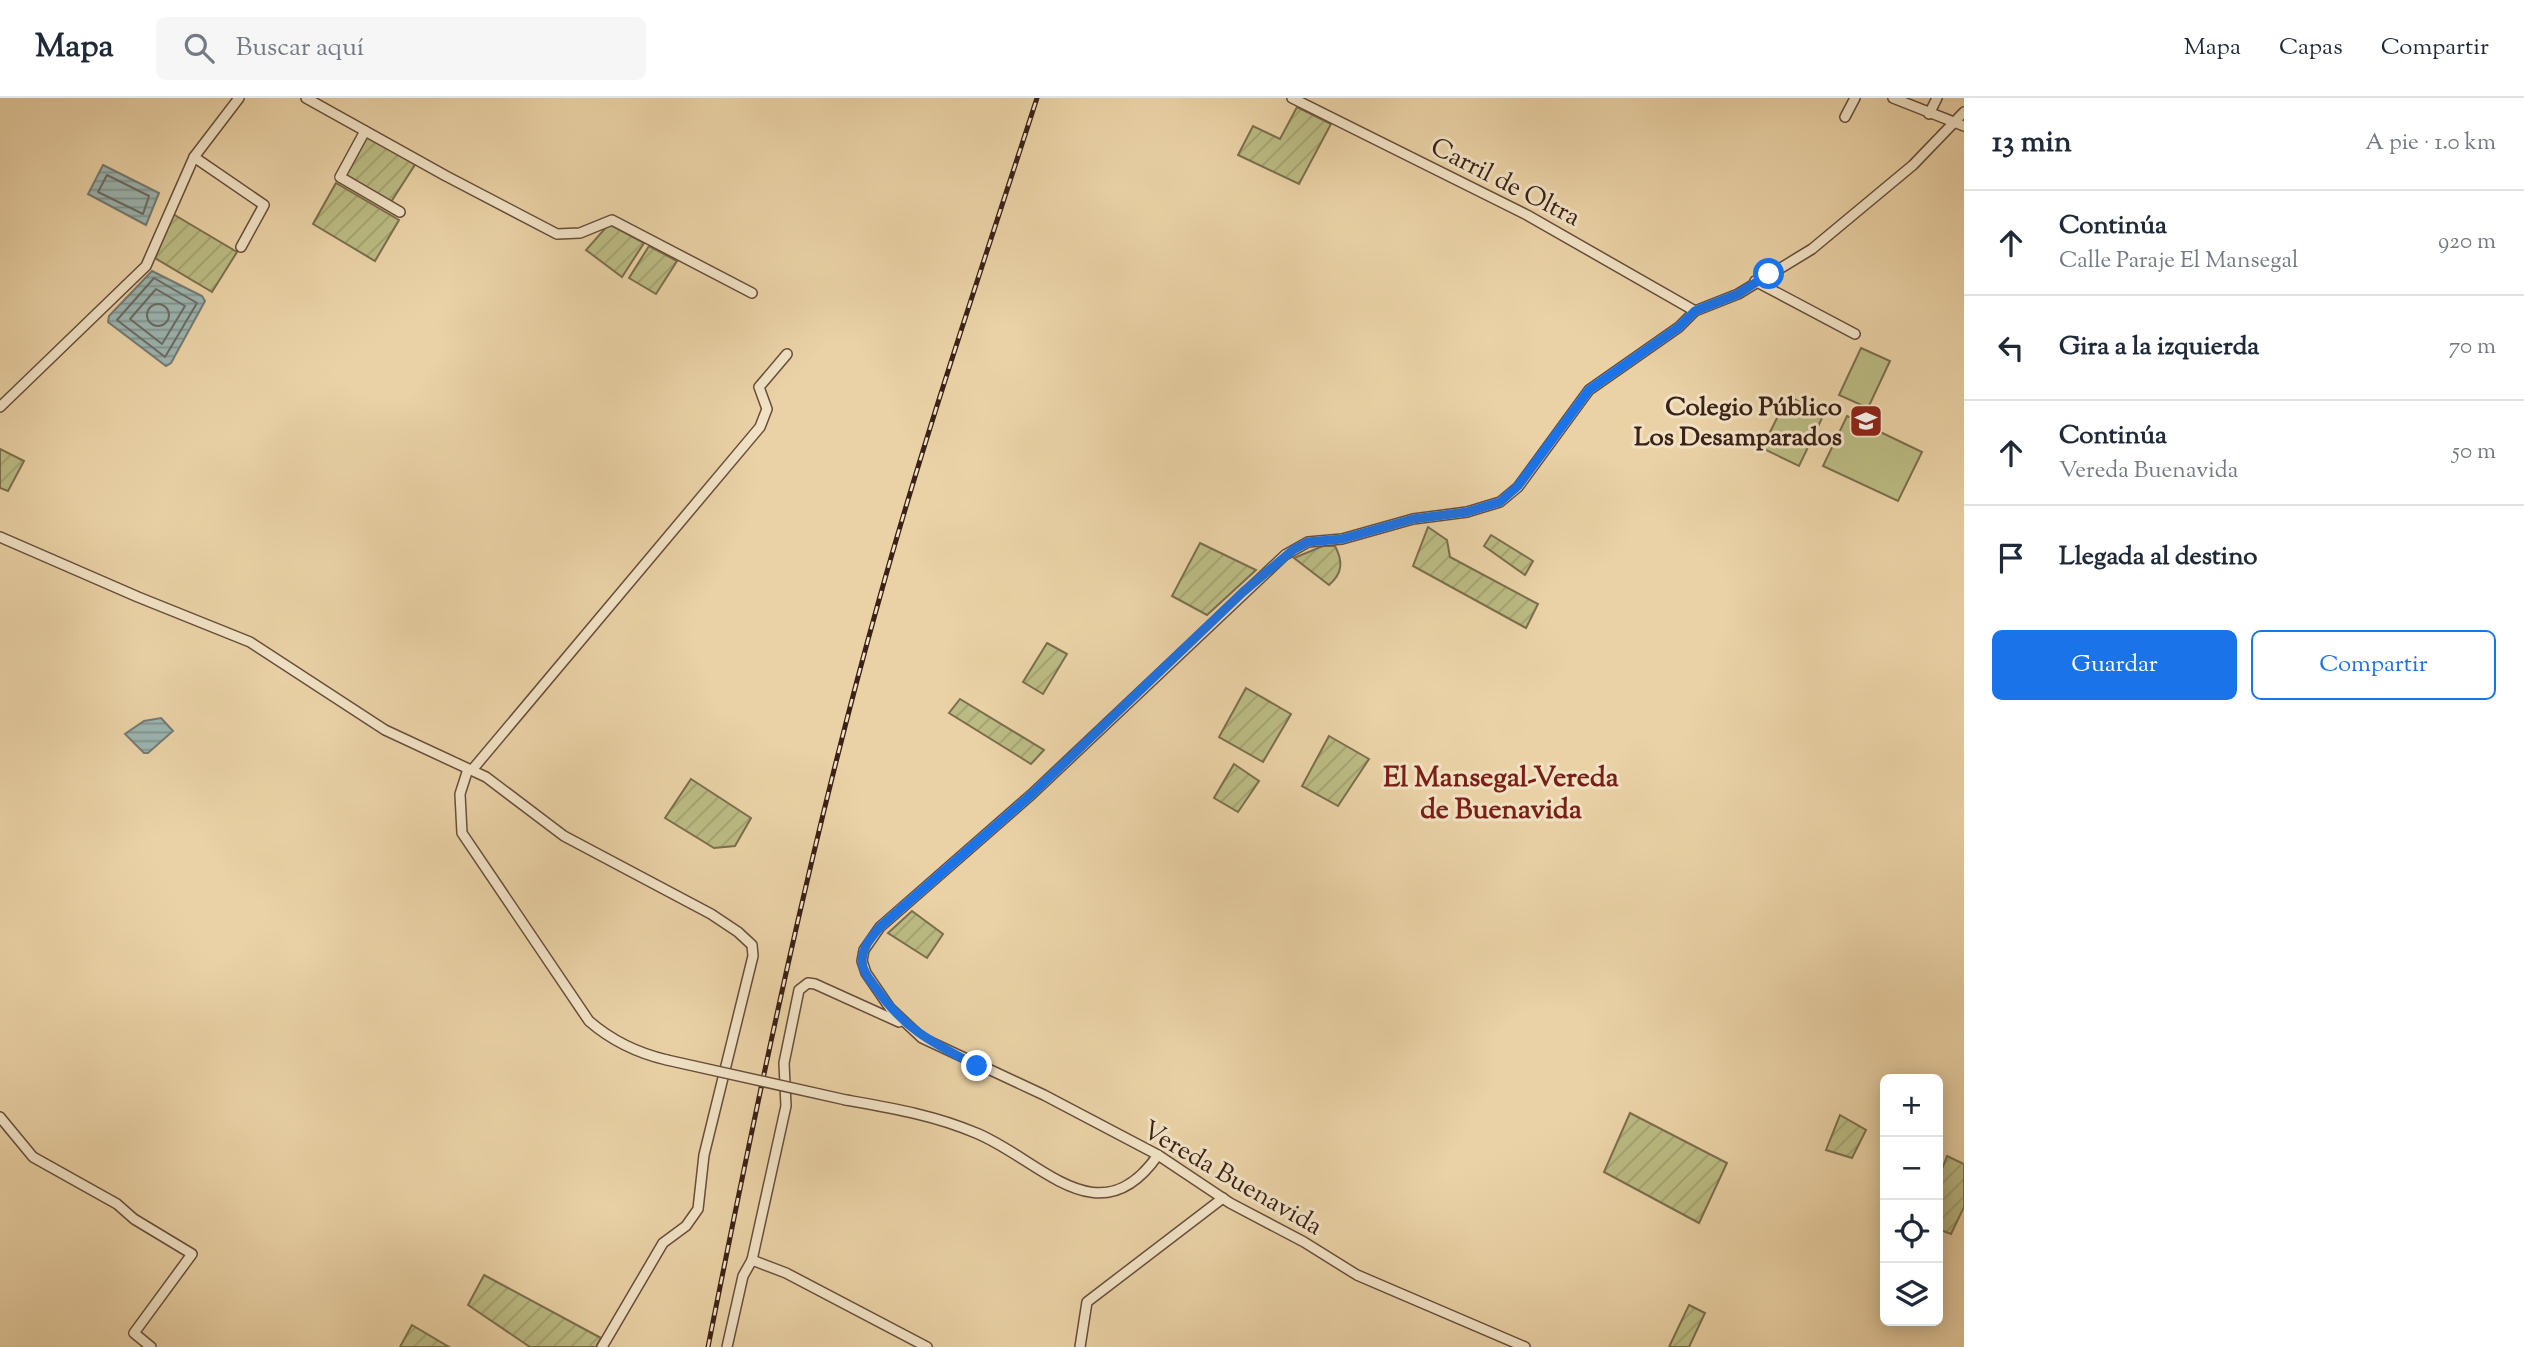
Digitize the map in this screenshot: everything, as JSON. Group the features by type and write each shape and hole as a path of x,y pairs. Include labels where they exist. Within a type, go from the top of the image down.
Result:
{"street":[{"path":"0,407 146,266 194,157 239,98"},
{"path":"306,98 558,234 580,233 612,220 752,293"},
{"name":"Carril de Oltra","path":"1292,98 1527,215 1695,311"},
{"path":"1845,117 1854,98"},
{"path":"1893,98 1959,125"},
{"path":"1929,114 1937,98"},
{"path":"904,1024 866,973 862,961 864,950 880,927 1032,794 1285,555 1308,542 1342,539 1413,519 1467,512 1500,502 1518,486 1589,390 1679,327 1695,311 1738,294 1812,248 1866,207 1959,125 1964,112"},
{"path":"365,131 341,177 400,212"},
{"path":"194,157 264,205 242,247"},
{"path":"1755,281 1856,334"},
{"path":"787,354 759,387 767,409 760,427 470,769 460,794 462,833 589,1021 604,1034 641,1054 846,1100 921,1113 989,1138 1079,1191 1106,1193 1126,1188 1145,1174 1158,1155"},
{"path":"0,537 250,642 385,730 499,785 564,836 738,932 753,950 704,1155 698,1209 686,1226 663,1243 602,1347"},
{"path":"727,1347 743,1276 752,1260 786,1106 784,1063 799,990 808,983 814,984 904,1024"},
{"name":"Vereda Buenavida","path":"904,1024 922,1038 1044,1095 1158,1155 1223,1198 1357,1275 1525,1347"},
{"path":"0,1117 33,1157 117,1204 134,1219 192,1254 134,1333 151,1347"},
{"path":"1080,1347 1087,1302 1223,1198"},
{"path":"752,1260 786,1273 927,1347"}],"green space":[{"path":"1297,107 1331,124 1299,184 1238,155 1253,126 1280,139"},
{"path":"365,135 416,163 391,202 343,175"},
{"path":"336,183 399,220 375,261 313,224"},
{"path":"173,214 237,252 212,292 155,258"},
{"path":"609,224 644,243 622,277 586,250"},
{"path":"649,246 677,261 656,294 629,278"},
{"path":"1861,348 1890,361 1868,408 1839,395"},
{"path":"1788,396 1824,414 1799,466 1762,448"},
{"path":"1847,416 1922,452 1898,501 1823,466"},
{"path":"0,449 24,461 8,491 0,488"},
{"path":"1428,527 1447,540 1450,557 1538,604 1526,628 1413,566"},
{"path":"1491,535 1533,561 1525,575 1484,546"},
{"path":"1200,543 1256,570 1207,615 1172,596"},
{"path":"1323,546 1335,546 1340,562 1337,576 1329,585 1294,558"},
{"path":"1047,643 1067,654 1043,694 1023,682"},
{"path":"1246,688 1291,714 1263,762 1219,737"},
{"path":"960,699 1044,750 1031,764 949,713"},
{"path":"1329,736 1369,759 1338,806 1302,786"},
{"path":"1234,764 1259,781 1238,812 1214,798"},
{"path":"691,779 751,818 735,846 714,848 665,818"},
{"path":"912,911 943,934 927,958 888,933"},
{"path":"1630,1113 1727,1163 1699,1223 1604,1172"},
{"path":"1840,1115 1866,1130 1852,1158 1826,1150"},
{"path":"1947,1156 1964,1164 1964,1207 1951,1234 1943,1231 1943,1167"},
{"path":"484,1275 601,1338 596,1347 530,1347 468,1305"},
{"path":"1689,1305 1705,1313 1689,1347 1669,1347"},
{"path":"412,1325 449,1347 400,1347"}],"water":[{"path":"103,165 159,193 146,225 88,194"},
{"path":"152,271 202,296 205,301 171,363 166,366 108,322 109,316"},
{"path":"161,718 173,731 148,753 144,753 125,734 144,721"}],"railway":[{"path":"708,1347 786,972 854,692 916,474 1037,98"}],"place":[{"name":"Colegio Público Los Desamparados","path":"1866,421"}],"district":[{"name":"El Mansegal-Vereda de Buenavida","path":"1501,792"}],"route":[{"path":"977,1066 922,1038 890,1008 866,973 862,961 868,942 880,927 1032,794 1285,555 1308,542 1342,539 1413,519 1467,512 1500,502 1518,486 1589,390 1679,327 1695,311 1738,294 1769,274"}]}
